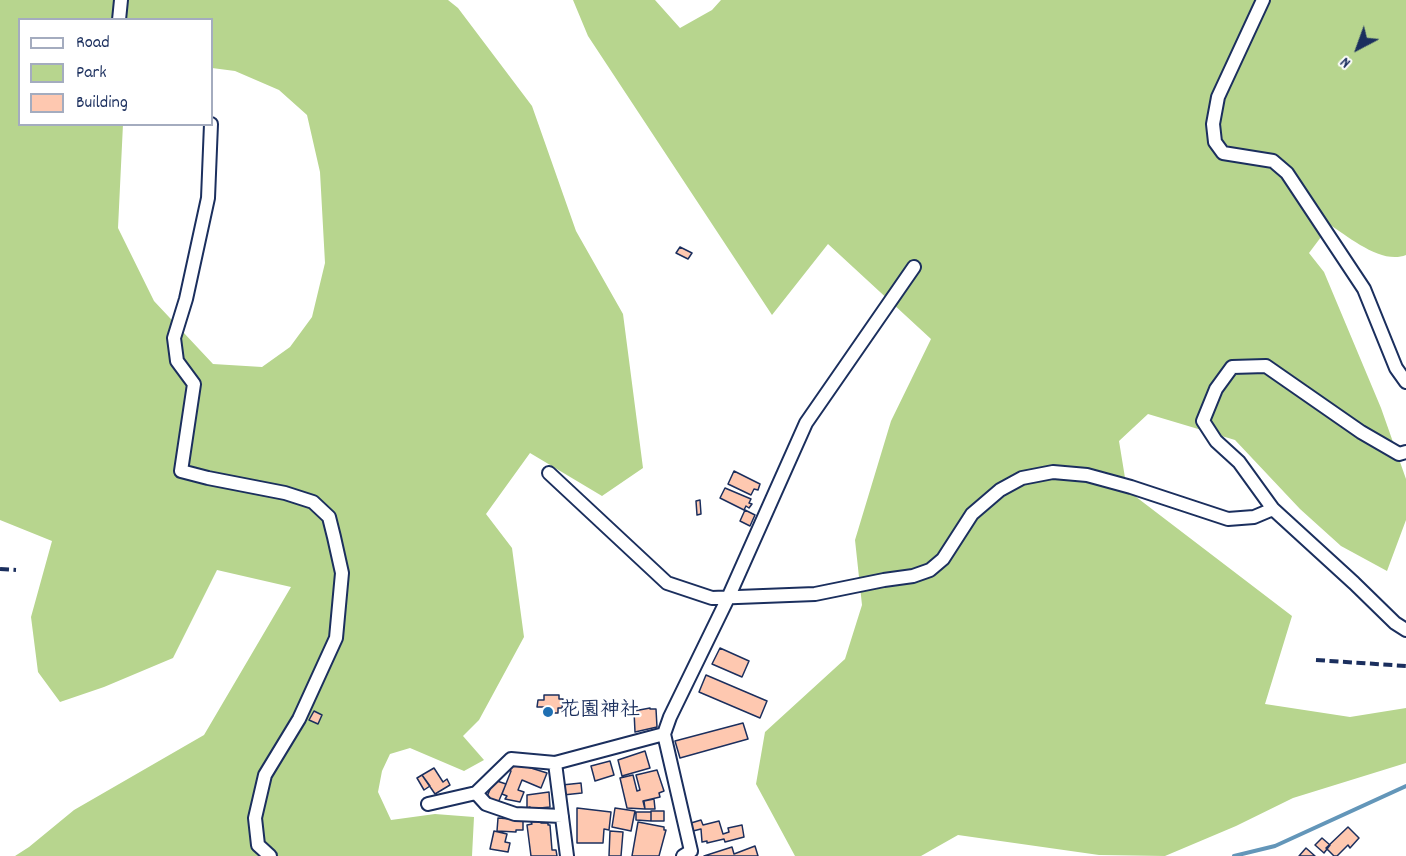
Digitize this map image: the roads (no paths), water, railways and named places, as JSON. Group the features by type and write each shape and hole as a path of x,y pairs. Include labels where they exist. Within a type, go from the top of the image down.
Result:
{"street":[{"path":"119,18 121,0"},
{"path":"1263,0 1218,98 1213,124 1215,142 1223,153 1273,161 1287,174 1365,289 1396,368 1406,382"},
{"path":"211,126 208,198 186,299 174,338 177,361 194,384 181,471 285,493 314,502 329,517 342,573 336,638 299,719 265,775 255,818 258,845 270,856"},
{"path":"683,856 691,851 664,734 670,717 728,598 806,423 914,267"},
{"path":"1406,452 1399,454 1360,432 1266,366 1232,367 1216,389 1203,421 1216,441 1239,462 1273,509 1395,623 1406,630"},
{"path":"549,473 667,583 712,598 814,594 913,576 930,570 943,559 972,514 1000,490 1022,478 1053,472 1087,475 1228,519 1254,517 1273,509"},
{"path":"428,804 476,793 511,759 555,763 664,734"},
{"path":"555,763 567,856"},
{"path":"476,793 486,804 515,814 562,816"}],"waterway":[{"path":"1234,856 1275,846 1406,786"}],"railway":[{"path":"0,569 16,570"},
{"path":"1316,660 1406,666"}],"place":[{"name":"花園神社","path":"548,712"}]}
